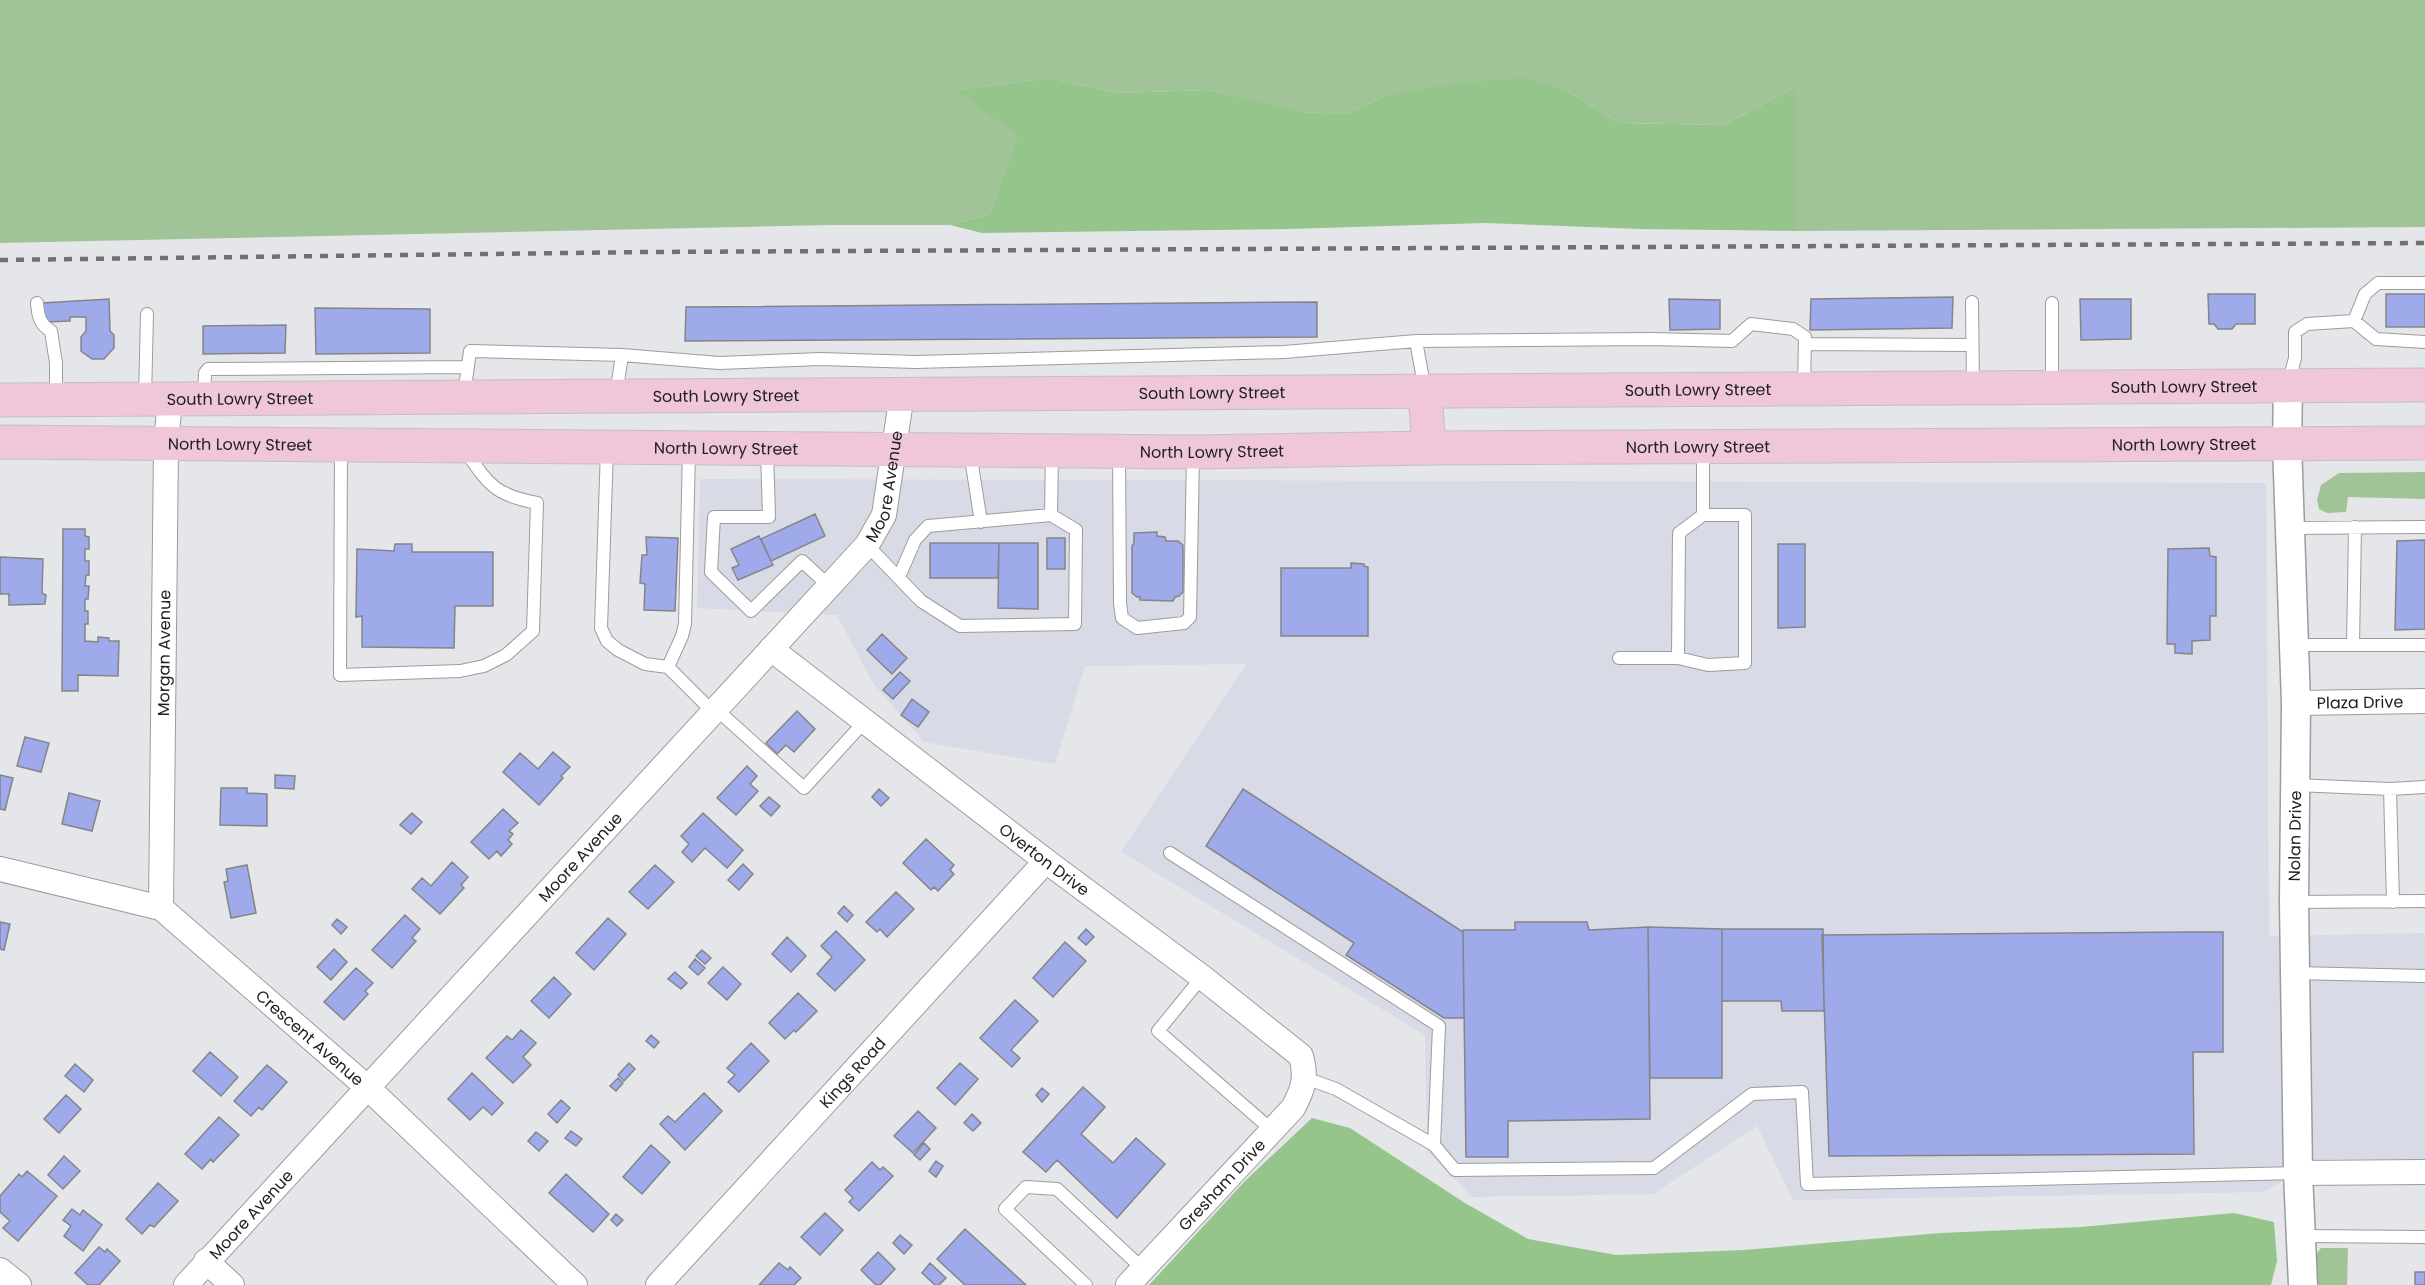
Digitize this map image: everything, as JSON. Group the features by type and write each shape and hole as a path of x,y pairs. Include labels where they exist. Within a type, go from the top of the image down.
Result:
{"main road":[{"name":"South Lowry Street","path":"0,400 204,399 321,383 465,382 616,396 2425,386"},
{"path":"462,447 465,382"},
{"path":"1425,392 1429,448"},
{"name":"North Lowry Street","path":"0,442 1193,452 1429,448 2425,443"}],"street":[{"name":"Nolan Drive","path":"2288,387 2287,444 2296,703 2294,902 2298,1173 2303,1285"},
{"name":"Moore Avenue","path":"186,1285 867,545 884,515 902,394"},
{"name":"Morgan Avenue","path":"158,399 166,444 161,908"},
{"name":"Overton Drive","path":"771,649 1046,861 1202,977 1301,1056 1305,1078"},
{"name":"Plaza Drive","path":"2296,703 2425,701"},
{"name":"Kings Road","path":"658,1285 1046,861"},
{"name":"Crescent Avenue","path":"0,869 161,908 368,1088 575,1285"},
{"name":"Gresham Drive","path":"1135,1277 1293,1108 1302,1092 1305,1078"},
{"path":"2298,1173 2425,1172"},
{"path":"206,1261 232,1285"},
{"path":"0,1270 19,1285"}],"lane":[{"path":"2354,321 2365,294 2378,284 2425,284"},
{"path":"1972,302 1973,389"},
{"path":"37,303 38,317 45,327 51,330 54,340 56,400"},
{"path":"2052,303 2052,388"},
{"path":"147,314 158,399"},
{"path":"2288,387 2295,358 2295,332 2307,324 2354,321 2376,339 2425,342"},
{"path":"465,382 470,351 622,355 719,363 821,359 915,362 1079,359 1284,352 1416,340 1732,341 1751,324 1793,329 1805,337 1804,390"},
{"path":"1416,340 1425,392"},
{"path":"1805,344 1972,345"},
{"path":"616,396 622,355"},
{"path":"341,446 340,675 460,671 484,666 507,655 533,631 537,503 513,498 487,482 462,447"},
{"path":"1703,447 1703,514"},
{"path":"607,448 601,628 607,641 618,650 645,664 668,667 804,788 866,720"},
{"path":"668,667 685,624 689,449"},
{"path":"767,450 769,518 714,517 711,572 751,611 802,561 829,586"},
{"path":"1051,515 1052,450"},
{"path":"1119,450 1120,603 1122,618 1137,628 1184,623 1190,617 1193,452"},
{"path":"969,451 981,522"},
{"path":"1619,658 1678,658 1708,665 1745,663 1744,515 1703,514 1679,533 1678,658"},
{"path":"867,545 921,601 960,626 1075,624 1076,530 1051,515 928,526 915,540 899,577"},
{"path":"2354,645 2355,527"},
{"path":"2290,528 2425,527"},
{"path":"2295,645 2425,645"},
{"path":"2295,784 2390,789 2425,787"},
{"path":"2390,789 2393,902"},
{"path":"1170,853 1439,1026 1434,1145"},
{"path":"2294,902 2425,901"},
{"path":"2295,973 2425,976"},
{"path":"1202,977 1158,1031 1273,1131"},
{"path":"1305,1078 1336,1089 1434,1145 1455,1170 1654,1168 1752,1094 1802,1092 1807,1184 2298,1173"},
{"path":"1086,1285 1005,1209 1026,1187 1057,1189 1135,1277"},
{"path":"2302,1236 2425,1237"}],"shaded area":[{"path":"700,479 2266,483 2269,936 2425,933 2425,1159 2323,1159 2263,1192 1793,1200 1757,1126 1653,1194 1472,1197 1427,1151 1425,1035 1121,852 1246,664 1085,666 1055,764 924,742 873,683 837,615 697,608"}],"green space":[{"path":"0,0 2425,0 2425,227 1795,231 1795,87 1724,125 1619,123 1568,91 1385,96 1346,114 1298,112 1208,90 1116,93 1051,78 956,90 1017,136 990,214 950,225 829,225 0,243"},
{"path":"1525,77 1568,91 1619,123 1724,125 1795,87 1795,231 1640,229 1485,223 1289,229 982,233 950,225 990,214 1017,136 955,90 1051,78 1116,93 1208,90 1303,112 1346,114 1385,96 1444,85"},
{"path":"2425,472 2425,499 2348,497 2346,512 2327,513 2319,509 2317,500 2321,485 2339,473"},
{"path":"1312,1118 1350,1128 1465,1203 1528,1239 1616,1255 1744,1250 1940,1233 2081,1227 2234,1213 2274,1222 2277,1261 2271,1285 1149,1285 1246,1180"},
{"path":"2321,1248 2348,1248 2347,1285 2316,1285 2316,1254"}],"building":[{"path":"2208,294 2255,294 2255,324 2236,324 2232,329 2218,329 2214,324 2209,324"},
{"path":"2386,294 2425,294 2425,327 2386,327"},
{"path":"1953,297 1952,328 1810,330 1811,299"},
{"path":"109,299 110,331 114,335 114,348 104,359 92,359 81,351 81,337 86,331 86,317 70,317 70,321 44,322 42,303"},
{"path":"1669,299 1720,300 1720,329 1670,330"},
{"path":"2080,299 2131,299 2131,339 2081,340"},
{"path":"1317,302 1317,337 685,341 686,307"},
{"path":"315,308 430,309 430,353 316,354"},
{"path":"286,325 285,353 203,354 203,326"},
{"path":"815,514 825,536 771,561 761,539"},
{"path":"63,529 85,529 85,536 89,537 89,549 85,549 85,561 89,561 89,575 86,575 85,586 89,586 88,599 85,599 88,624 85,624 85,641 98,642 98,637 109,638 109,641 119,641 118,676 78,675 78,691 62,691"},
{"path":"1157,532 1157,536 1165,537 1166,541 1178,541 1183,545 1183,592 1173,601 1140,600 1140,597 1132,593 1134,533"},
{"path":"759,536 773,565 738,580 732,568 739,565 731,549"},
{"path":"646,537 678,538 675,611 644,610 645,584 640,583 642,555 647,555"},
{"path":"1047,538 1065,538 1065,569 1047,569"},
{"path":"2425,540 2425,629 2395,630 2397,541"},
{"path":"930,543 999,543 998,578 930,578"},
{"path":"999,543 1038,543 1038,609 998,608"},
{"path":"395,544 412,544 412,552 493,552 493,606 455,606 454,648 362,647 362,616 356,617 357,549 394,551"},
{"path":"1778,544 1805,544 1805,627 1778,628"},
{"path":"2209,548 2210,556 2216,557 2216,616 2210,616 2210,640 2192,641 2192,654 2175,653 2175,644 2167,644 2168,549"},
{"path":"0,557 43,559 42,593 46,595 45,604 9,605 9,594 0,594"},
{"path":"1351,563 1364,564 1368,567 1368,636 1281,636 1281,568 1351,568"},
{"path":"882,634 907,658 892,674 867,650"},
{"path":"900,672 910,681 893,699 883,690"},
{"path":"912,699 929,712 918,727 901,715"},
{"path":"797,711 815,729 794,752 786,745 777,754 766,743"},
{"path":"25,737 49,743 41,772 17,766"},
{"path":"553,752 570,767 539,805 503,772 520,753 538,769"},
{"path":"747,766 757,776 750,784 758,791 736,815 717,798"},
{"path":"0,775 13,778 5,810 0,809"},
{"path":"275,775 295,776 294,789 275,788"},
{"path":"221,788 247,788 247,793 267,794 267,826 220,825"},
{"path":"879,789 889,798 881,806 872,797"},
{"path":"1243,789 1463,932 1464,1018 1444,1018 1346,955 1354,943 1206,846"},
{"path":"69,793 100,801 92,831 62,824"},
{"path":"769,797 780,806 771,816 760,806"},
{"path":"503,809 518,823 509,831 513,834 508,840 512,844 501,856 497,851 489,859 471,842"},
{"path":"412,813 422,822 411,834 400,825"},
{"path":"703,813 743,850 727,868 705,848 692,862 682,852 689,844 681,836"},
{"path":"926,839 954,865 950,870 954,874 938,891 934,887 931,890 903,863"},
{"path":"452,862 468,877 461,885 464,888 440,914 412,889 422,878 431,886"},
{"path":"743,864 753,874 739,890 728,880"},
{"path":"247,865 256,913 231,918 224,882 228,881 226,869"},
{"path":"655,865 674,882 648,909 629,892"},
{"path":"896,892 914,909 887,937 880,929 877,932 866,922"},
{"path":"844,906 853,915 847,922 838,913"},
{"path":"405,915 420,929 412,938 416,941 392,968 372,950"},
{"path":"608,918 626,934 594,970 576,953"},
{"path":"337,919 347,927 341,934 332,925"},
{"path":"0,922 10,924 4,950 0,949"},
{"path":"1515,922 1587,922 1589,930 1648,927 1650,1119 1508,1121 1508,1157 1466,1157 1463,930 1515,930"},
{"path":"1648,927 1722,929 1722,1078 1650,1078"},
{"path":"1086,929 1094,937 1086,945 1078,938"},
{"path":"1722,929 1823,929 1824,1011 1782,1011 1781,1001 1722,1001"},
{"path":"836,931 865,960 835,991 817,974 832,957 821,946"},
{"path":"2223,932 2223,1052 2193,1052 2194,1154 1829,1156 1822,935"},
{"path":"787,937 806,956 791,972 772,954"},
{"path":"1065,942 1086,961 1053,997 1033,978"},
{"path":"334,949 347,962 331,980 317,967"},
{"path":"702,950 711,958 705,964 696,956"},
{"path":"695,959 705,968 698,975 689,967"},
{"path":"723,967 741,984 727,1000 708,983"},
{"path":"356,968 373,983 365,991 368,994 344,1020 324,1002"},
{"path":"675,972 687,983 681,989 668,979"},
{"path":"554,977 571,994 549,1018 531,1001"},
{"path":"798,993 817,1011 796,1032 794,1030 785,1039 769,1023"},
{"path":"1015,1000 1038,1021 1011,1050 1020,1058 1012,1067 980,1038"},
{"path":"521,1030 536,1043 523,1057 531,1065 513,1083 486,1058 507,1036 512,1040"},
{"path":"651,1035 659,1042 654,1048 646,1041"},
{"path":"751,1043 769,1061 739,1092 728,1082 735,1075 727,1068"},
{"path":"210,1052 238,1077 221,1096 193,1071"},
{"path":"629,1063 635,1069 624,1081 618,1075"},
{"path":"960,1063 978,1079 955,1105 937,1088"},
{"path":"75,1064 93,1080 84,1092 65,1076"},
{"path":"267,1065 287,1082 262,1110 259,1107 251,1116 234,1101"},
{"path":"472,1073 503,1103 492,1115 483,1107 470,1120 448,1099"},
{"path":"618,1078 623,1083 616,1091 610,1086"},
{"path":"1083,1087 1105,1107 1081,1134 1113,1163 1136,1138 1165,1164 1117,1218 1057,1160 1046,1172 1023,1152"},
{"path":"1042,1088 1049,1094 1042,1102 1036,1095"},
{"path":"704,1093 722,1111 685,1150 660,1124 668,1116 675,1122"},
{"path":"66,1095 81,1109 59,1133 44,1119"},
{"path":"561,1100 570,1108 557,1123 548,1114"},
{"path":"918,1111 936,1128 913,1153 894,1136"},
{"path":"972,1114 981,1123 973,1131 964,1123"},
{"path":"219,1117 239,1135 213,1162 211,1159 202,1169 185,1154"},
{"path":"571,1131 582,1139 576,1146 565,1138"},
{"path":"536,1132 548,1141 539,1151 528,1141"},
{"path":"924,1143 930,1149 920,1160 914,1155"},
{"path":"651,1145 670,1162 642,1194 623,1177"},
{"path":"64,1156 80,1171 63,1189 48,1175"},
{"path":"936,1161 943,1166 936,1177 929,1171"},
{"path":"872,1162 880,1170 883,1167 893,1176 859,1211 849,1202 853,1198 845,1190"},
{"path":"27,1171 57,1196 18,1241 3,1228 10,1221 0,1212 0,1196 19,1174 22,1177"},
{"path":"566,1174 609,1214 593,1232 549,1193"},
{"path":"158,1183 178,1201 154,1227 150,1225 142,1234 126,1219"},
{"path":"72,1209 80,1215 83,1210 102,1225 83,1251 64,1236 71,1226 63,1220"},
{"path":"825,1213 843,1230 820,1255 801,1237"},
{"path":"616,1214 623,1220 617,1226 611,1220"},
{"path":"965,1229 1026,1285 965,1285 937,1259"},
{"path":"900,1235 912,1245 904,1254 893,1243"},
{"path":"99,1247 105,1252 107,1249 120,1261 99,1285 88,1285 75,1273"},
{"path":"878,1252 895,1269 880,1285 876,1285 861,1270"},
{"path":"779,1263 788,1270 790,1267 801,1278 794,1285 759,1285"},
{"path":"930,1263 946,1278 939,1285 935,1285 922,1273"},
{"path":"2415,1272 2425,1272 2425,1285 2415,1285"}],"railway":[{"path":"0,260 649,252 2425,243"}]}
